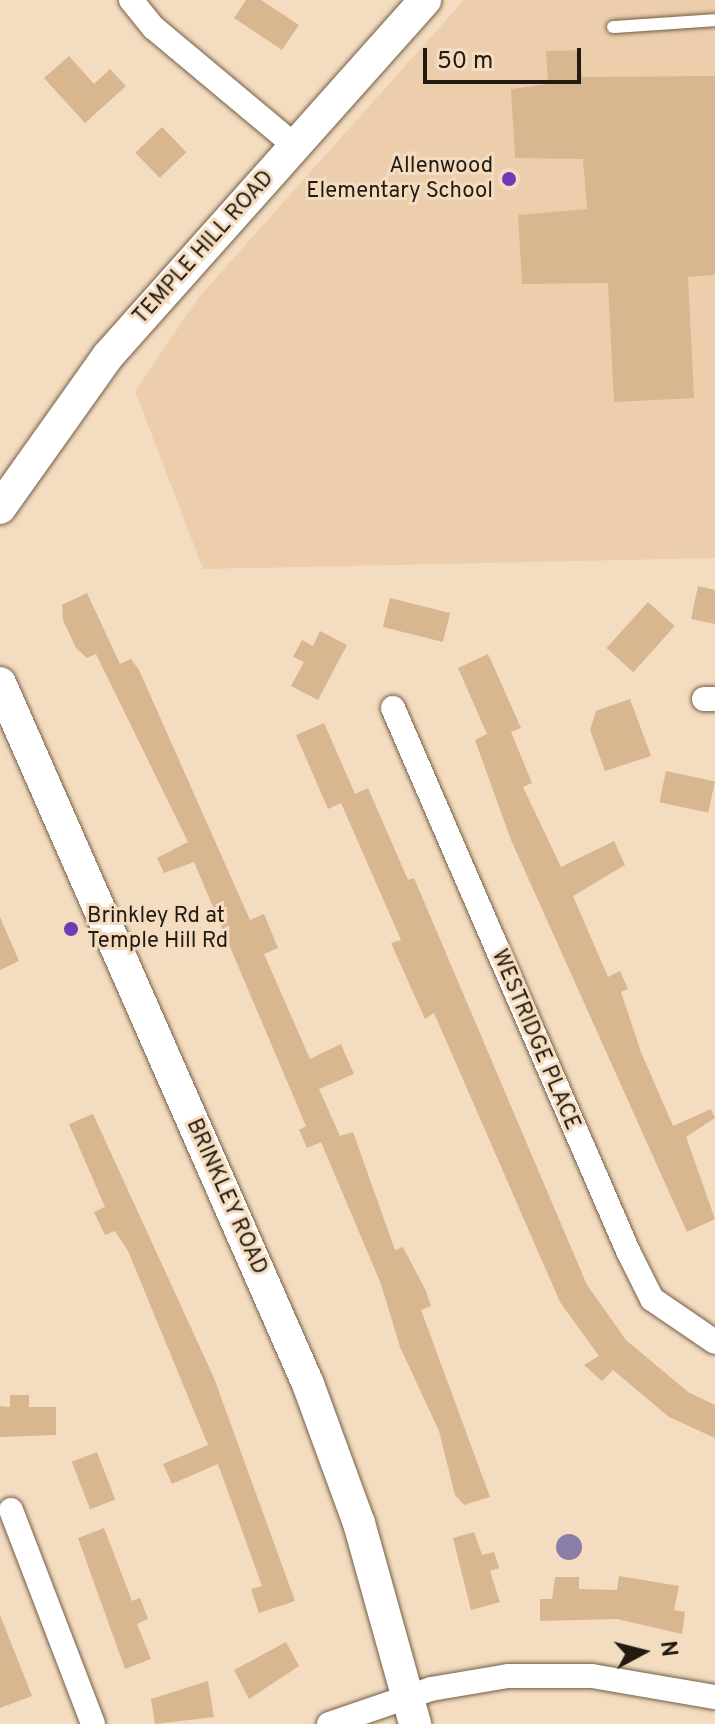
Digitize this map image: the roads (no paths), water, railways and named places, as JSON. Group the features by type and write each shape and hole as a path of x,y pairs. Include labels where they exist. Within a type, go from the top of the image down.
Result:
{"main road":[{"name":"TEMPLE HILL ROAD","path":"0,508 108,356 425,0"},
{"name":"BRINKLEY ROAD","path":"4,699 308,1384 359,1523 411,1710"}],"street":[{"path":"131,0 154,28 295,146"},
{"name":"WESTRIDGE PLACE","path":"393,708 628,1251 652,1299 715,1342"},
{"path":"11,1510 93,1724"},
{"path":"329,1724 411,1710 465,1681 557,1674 715,1697"}],"lane":[{"path":"613,27 715,20"}],"place":[{"name":"Allenwood Elementary School","path":"509,179"},
{"name":"Brinkley Rd at Temple Hill Rd","path":"71,929"}]}
